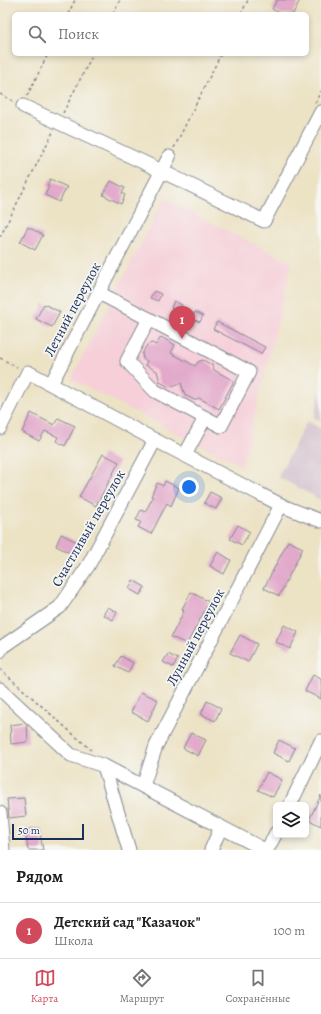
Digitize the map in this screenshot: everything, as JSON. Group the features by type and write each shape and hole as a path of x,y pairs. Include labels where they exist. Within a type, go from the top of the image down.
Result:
{"street":[{"path":"23,106 264,221 318,108"},
{"name":"Летний переулок","path":"51,384 169,157"},
{"path":"98,293 149,319 248,372 221,426 155,391 127,361 149,319"},
{"path":"0,428 28,372 281,505 321,521"},
{"path":"185,455 205,418"},
{"name":"Счастливый переулок","path":"0,651 2,648 60,607 88,566 155,440"},
{"name":"Лунный переулок","path":"144,786 156,746 281,505"},
{"path":"0,689 71,755 104,766 266,850 273,838"},
{"path":"291,802 321,741"},
{"path":"104,766 129,850"},
{"path":"0,813 3,850"},
{"path":"211,850 221,827"}],"path":[{"path":"69,12 75,0"},
{"path":"114,12 120,0"},
{"path":"242,12 248,0"},
{"path":"0,94 23,106 47,56"},
{"path":"0,237 92,56"},
{"path":"169,157 220,56"},
{"path":"318,108 321,91"},
{"path":"0,358 28,372"},
{"path":"0,669 88,746 92,752"}],"shaded area":[{"path":"164,199 292,263 242,466 71,379"},
{"path":"321,389 321,420 314,418"},
{"path":"307,421 321,429 321,500 278,477"}],"building":[{"path":"277,0 300,0 294,12 277,12 272,9"},
{"path":"50,179 67,187 59,202 45,195 49,187 47,186"},
{"path":"111,181 125,188 122,193 125,195 121,204 103,195"},
{"path":"28,227 43,235 35,250 20,242"},
{"path":"154,291 161,294 158,301 150,298"},
{"path":"174,301 182,305 178,312 171,308"},
{"path":"44,304 60,312 52,327 36,319"},
{"path":"195,312 203,316 200,322 192,319"},
{"path":"217,322 265,347 261,354 213,329"},
{"path":"161,337 175,345 171,353 195,366 198,362 203,360 212,365 214,370 234,381 219,409 199,398 194,400 185,395 181,383 169,387 160,382 157,371 145,365 147,361 143,359 142,354 147,345 152,343 156,345"},
{"path":"31,413 54,425 58,418 75,426 65,446 56,441 58,437 45,431 39,441 22,432"},
{"path":"103,454 119,462 96,506 79,497"},
{"path":"165,481 179,488 171,506 167,503 151,534 138,527 141,522 136,520 141,510 145,512 153,497 151,496 157,483 163,486"},
{"path":"210,492 222,498 216,509 204,503"},
{"path":"238,525 250,532 242,545 230,539"},
{"path":"61,534 77,542 72,554 56,546"},
{"path":"288,541 303,548 279,596 264,588"},
{"path":"218,552 231,560 224,574 210,566"},
{"path":"133,580 145,587 140,595 129,589"},
{"path":"191,592 209,602 187,644 171,637 184,611 182,609"},
{"path":"108,607 117,612 113,620 103,615"},
{"path":"284,625 298,632 290,649 276,642"},
{"path":"240,635 257,644 248,662 230,653"},
{"path":"168,654 178,659 173,667 163,662"},
{"path":"121,656 133,663 128,673 115,666"},
{"path":"313,675 321,679 321,699 305,691"},
{"path":"141,692 158,700 148,721 131,712"},
{"path":"207,701 221,708 215,721 201,714"},
{"path":"25,723 27,725 28,742 11,744 10,725"},
{"path":"191,733 206,740 198,756 183,748"},
{"path":"279,740 295,748 289,761 273,753"},
{"path":"267,772 282,780 273,797 258,790"},
{"path":"321,795 321,826 309,820"},
{"path":"24,798 26,816 9,818 7,799"},
{"path":"39,828 43,850 28,850 25,830"}],"place":[{"name":"Детский сад \"Казачок\"","path":"182,339"}]}
